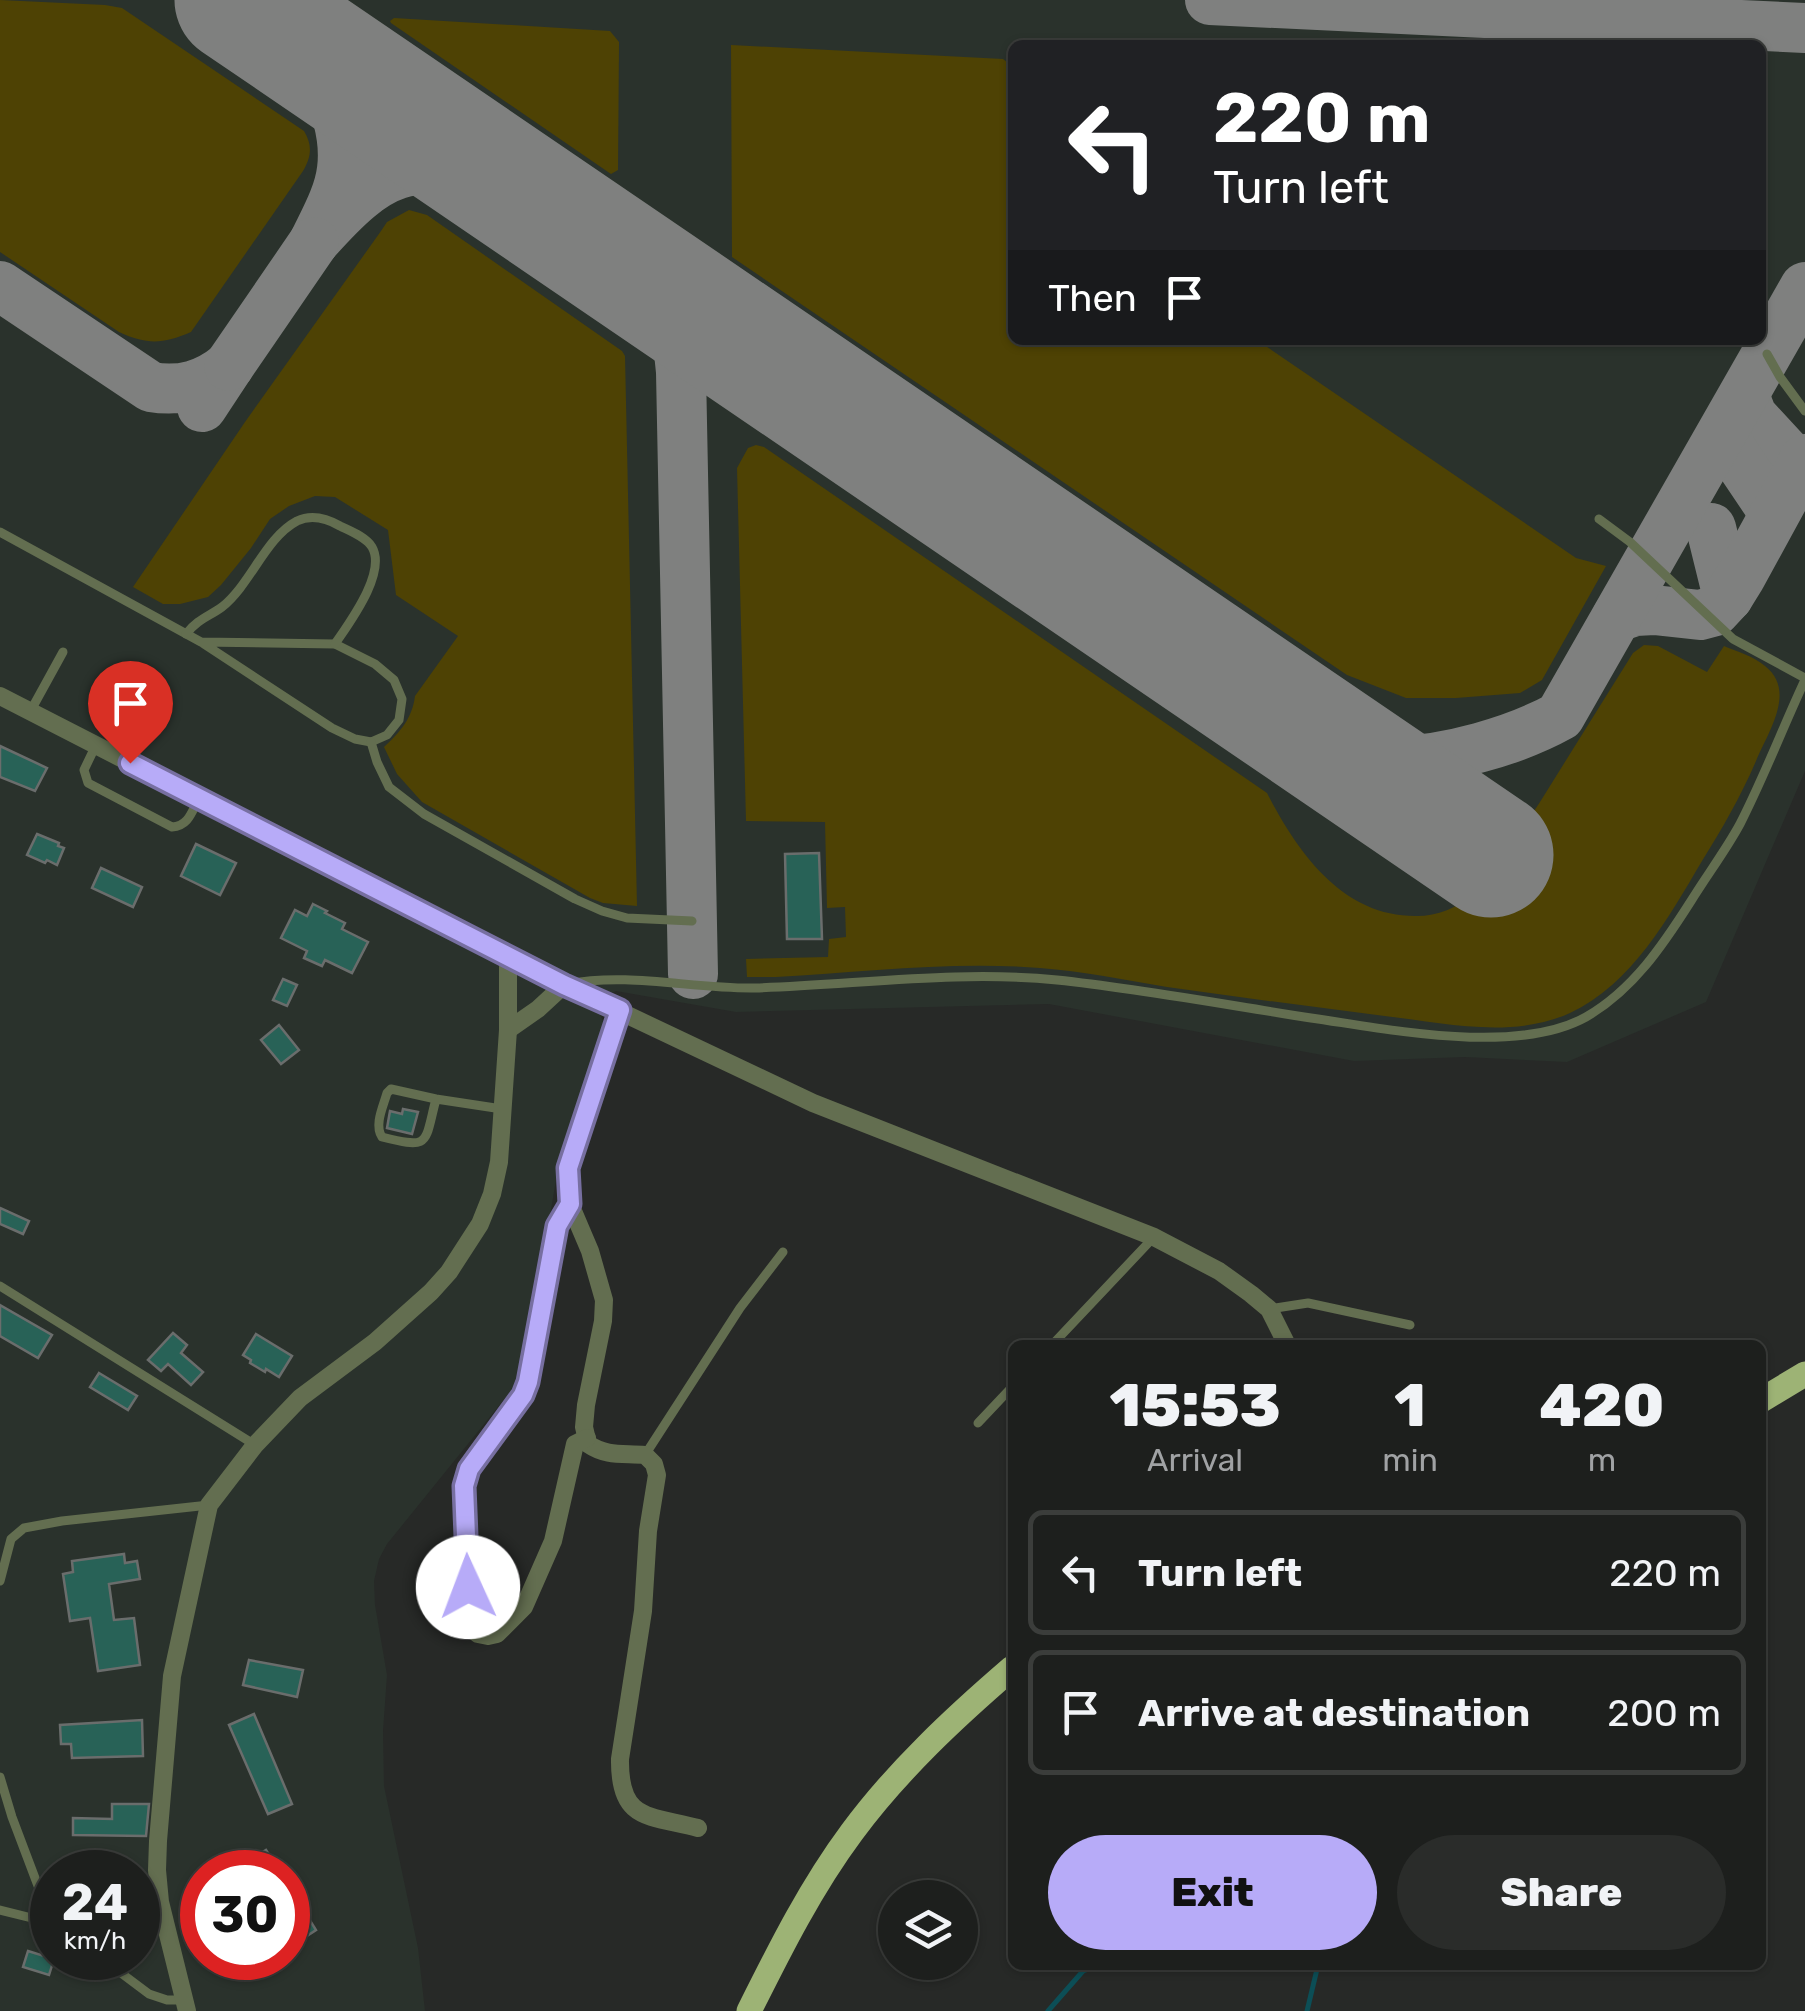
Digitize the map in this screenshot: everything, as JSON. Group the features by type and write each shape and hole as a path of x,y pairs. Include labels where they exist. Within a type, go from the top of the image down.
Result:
{"main road":[{"path":"1766,1398 1805,1374"},
{"path":"749,2011 796,1920 852,1831 918,1756 1008,1672"}],"street":[{"path":"0,696 564,985 850,1118 1154,1237 1218,1271 1269,1309 1284,1340"},
{"path":"185,2005 160,1902 158,1841 172,1676 209,1506 255,1445 300,1398 376,1342 449,1272 480,1224 499,1162 508,1030 508,956"},
{"path":"508,1030 564,985"},
{"path":"620,1010 568,1168 570,1204 590,1251 604,1300 584,1427 588,1444 600,1452 645,1455 654,1464 656,1474 643,1610 620,1759 623,1795 643,1814 698,1828"},
{"path":"570,1204 557,1226 528,1382 523,1395 469,1469 464,1486 469,1621 478,1634 497,1634 524,1608 553,1541 575,1444 586,1438"}],"lane":[{"path":"1767,354 1805,411"},
{"path":"186,634 196,621 223,606 257,566 274,538 308,516 328,519 362,538 372,547 375,559 371,582 335,644"},
{"path":"564,985 620,979 750,988 977,977 1056,980 1424,1032 1497,1037 1545,1033 1584,1018 1637,976 1670,935 1739,825 1805,679 1733,639 1630,542 1599,519"},
{"path":"0,532 201,642 355,739 371,742 387,735 399,720 402,700 394,680 375,664 335,644 201,642"},
{"path":"30,712 63,652"},
{"path":"371,742 390,788 424,814 574,900 627,918 692,921"},
{"path":"96,745 84,770 88,783 172,828 186,823 200,798"},
{"path":"436,1099 423,1142 414,1145 382,1137 378,1126 391,1089 502,1110"},
{"path":"1057,1340 1154,1237"},
{"path":"645,1455 740,1308 783,1252"},
{"path":"0,1286 255,1445"},
{"path":"1269,1309 1308,1303 1410,1324"},
{"path":"978,1424 1008,1391"},
{"path":"0,1581 5,1537 24,1528 209,1506"},
{"path":"0,1776 30,1865"},
{"path":"0,1910 30,1918"},
{"path":"130,1980 149,1994 185,2005"}],"shaded area":[{"path":"0,0 1805,0 1805,771 1706,1002 1567,1062 1465,1057 1354,1061 1049,1004 736,1012 616,991 607,995 600,1014 604,1024 558,1168 523,1376 387,1544 374,1581 387,1675 384,1786 418,1948 425,2011 0,2011"},
{"path":"0,0 122,8 304,131 310,151 303,171 191,332 172,339 147,341 119,332 0,252"},
{"path":"394,18 610,31 619,42 618,170 611,174 391,23"},
{"path":"731,45 1003,59 1008,63 1008,345 1264,345 1576,558 1606,566 1542,680 1520,693 1406,698 1347,675 732,257"},
{"path":"409,210 427,215 625,356 637,906 590,898 422,802 397,774 384,747 404,724 415,696 458,636 396,595 388,530 335,497 315,496 270,519 251,548 208,597 163,604 133,587 387,222"},
{"path":"756,445 1267,793 1293,838 1326,877 1367,906 1391,913 1440,913 1476,892 1534,811 1633,653 1644,645 1658,646 1707,672 1724,646 1750,657 1774,676 1779,687 1777,712 1731,812 1647,947 1612,985 1592,1000 1547,1021 1524,1026 1450,1025 1072,971 1007,966 747,977 746,959 828,957 829,939 846,937 845,907 827,908 825,822 746,821 737,468 748,448"}],"building":[{"path":"0,746 47,768 35,791 0,777"},
{"path":"37,834 64,848 57,865 27,855"},
{"path":"196,844 236,863 220,895 181,876"},
{"path":"819,853 822,939 787,939 785,854"},
{"path":"101,868 142,887 133,907 92,888"},
{"path":"313,904 345,923 342,929 368,942 352,973 325,960 322,966 304,958 307,951 281,938 295,910 307,916"},
{"path":"283,979 297,985 287,1006 273,1000"},
{"path":"279,1025 299,1050 281,1064 261,1040"},
{"path":"403,1109 418,1112 412,1134 387,1128 390,1111 402,1114"},
{"path":"0,1208 29,1221 23,1234 0,1224"},
{"path":"0,1305 52,1335 38,1358 0,1336"},
{"path":"173,1333 187,1345 181,1353 203,1372 191,1385 168,1364 161,1371 148,1360"},
{"path":"256,1334 292,1356 279,1377 250,1363 243,1355"},
{"path":"99,1373 137,1396 128,1410 90,1387"},
{"path":"124,1554 125,1563 137,1561 140,1579 109,1584 114,1620 134,1618 140,1665 98,1671 90,1618 70,1621 63,1574 73,1572 72,1561"},
{"path":"249,1660 303,1670 297,1697 243,1685"},
{"path":"254,1714 292,1804 268,1814 229,1725"},
{"path":"142,1720 143,1756 72,1758 71,1744 61,1744 60,1725"},
{"path":"112,1804 149,1804 146,1836 73,1835 73,1818 112,1819"},
{"path":"28,1951 30,1952 30,1969 23,1967"}],"waterway":[{"path":"1048,2011 1086,1970"},
{"path":"1307,2011 1317,1970"}],"taxiway":[{"path":"1210,0 1805,28"},
{"path":"289,35 324,83 338,119 342,144 338,188 314,242 358,197 398,174 444,170 506,184"},
{"path":"229,366 314,242"},
{"path":"629,268 656,292 668,309 676,332 681,372 693,974"},
{"path":"0,286 151,387 193,386 229,366 202,407"},
{"path":"1341,753 1388,761 1436,757 1502,741 1560,716 1805,287"},
{"path":"1744,395 1752,416 1800,468"},
{"path":"1724,431 1731,449 1774,513"},
{"path":"1617,617 1635,611 1700,615 1715,611 1741,576 1805,459"},
{"path":"1711,528 1728,597"}],"runway":[{"path":"237,0 1491,855"}],"route":[{"path":"130,763 620,1010 568,1168 570,1204 557,1226 528,1382 523,1395 469,1469 464,1486 468,1587"}]}
